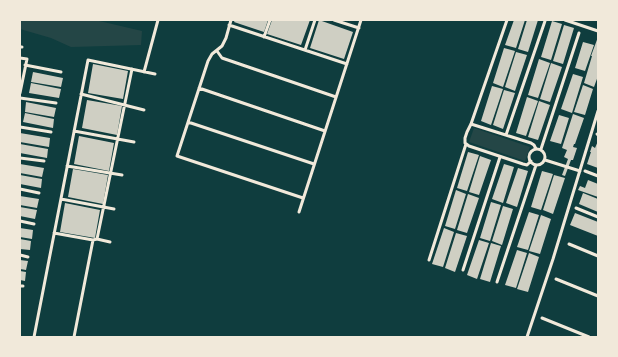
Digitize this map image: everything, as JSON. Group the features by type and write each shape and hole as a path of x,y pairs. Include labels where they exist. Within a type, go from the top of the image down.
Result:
{"street":[{"path":"144,72 158,20"},
{"path":"231,20 222,46 212,54 208,61 177,156 303,198"},
{"path":"264,37 270,20"},
{"path":"305,50 315,20"},
{"path":"334,20 359,28"},
{"path":"299,212 361,20"},
{"path":"429,260 466,144 465,138 472,124 507,20"},
{"path":"565,20 598,31"},
{"path":"506,135 545,21"},
{"path":"229,25 347,64"},
{"path":"541,149 579,33"},
{"path":"217,50 222,58 336,97"},
{"path":"20,58 27,59 20,91"},
{"path":"34,337 88,60 155,74"},
{"path":"25,65 61,72"},
{"path":"74,337 95,239 104,207 132,69"},
{"path":"199,88 325,131"},
{"path":"81,94 144,110"},
{"path":"20,98 56,103"},
{"path":"527,337 553,259 598,111"},
{"path":"188,122 314,164"},
{"path":"472,124 531,143 536,149"},
{"path":"20,127 51,132"},
{"path":"74,131 134,142"},
{"path":"466,144 523,164 527,165 531,161"},
{"path":"536,165 529,159 533,150 541,149 545,153 545,160"},
{"path":"463,270 500,157"},
{"path":"20,158 44,162"},
{"path":"545,160 580,171"},
{"path":"536,165 545,160"},
{"path":"497,282 536,165"},
{"path":"67,166 122,175"},
{"path":"586,171 598,176"},
{"path":"20,189 39,193"},
{"path":"61,199 114,209"},
{"path":"576,208 598,218"},
{"path":"20,221 34,224"},
{"path":"54,233 110,242"},
{"path":"569,244 598,256"},
{"path":"20,255 28,256"},
{"path":"556,279 598,296"},
{"path":"542,318 590,337"}],"shaded area":[{"path":"20,20 95,20 142,31 141,45 71,47 51,38 20,29"},
{"path":"474,128 530,147 525,161 469,142"}],"building":[{"path":"235,20 268,20 264,32 234,22"},
{"path":"272,20 310,20 301,45 267,34"},
{"path":"319,20 353,32 344,59 310,48"},
{"path":"514,20 525,20 516,48 505,45"},
{"path":"527,20 538,20 528,52 518,49"},
{"path":"552,21 562,24 551,60 541,57"},
{"path":"564,25 574,28 563,64 553,61"},
{"path":"598,37 598,76 594,87 584,83"},
{"path":"583,42 594,45 585,71 575,68"},
{"path":"504,48 515,51 503,87 493,83"},
{"path":"516,52 527,55 515,91 505,87"},
{"path":"539,59 550,63 538,98 528,95"},
{"path":"551,63 562,67 550,102 540,99"},
{"path":"93,64 128,71 123,99 88,93"},
{"path":"33,72 63,78 61,87 31,82"},
{"path":"573,74 583,77 572,113 561,109"},
{"path":"31,83 61,89 59,98 29,93"},
{"path":"583,85 593,89 585,115 574,112"},
{"path":"492,86 503,89 491,125 481,121"},
{"path":"504,90 515,93 503,129 493,125"},
{"path":"527,97 538,101 526,136 516,133"},
{"path":"87,100 122,106 117,135 82,128"},
{"path":"539,101 550,105 538,140 528,137"},
{"path":"26,102 56,108 54,117 25,112"},
{"path":"25,113 54,119 53,128 23,122"},
{"path":"573,114 584,118 573,147 577,148 565,176 562,175 568,159 564,157 567,150 562,148"},
{"path":"559,115 569,118 561,144 550,141"},
{"path":"20,133 50,138 49,147 20,142"},
{"path":"79,136 114,143 109,171 74,164"},
{"path":"598,141 598,168 587,164 592,146 595,148"},
{"path":"20,144 48,149 47,158 20,153"},
{"path":"468,152 479,155 467,191 457,188"},
{"path":"480,156 491,160 479,195 469,192"},
{"path":"20,164 44,168 42,177 20,173"},
{"path":"504,164 514,167 503,203 492,199"},
{"path":"518,168 528,171 517,207 506,203"},
{"path":"73,169 108,175 103,204 68,197"},
{"path":"542,171 553,174 541,210 531,207"},
{"path":"20,175 42,179 41,188 20,184"},
{"path":"554,175 565,178 553,214 543,210"},
{"path":"588,180 598,184 598,197 578,190 580,186 585,188"},
{"path":"456,190 466,194 455,229 445,226"},
{"path":"583,193 598,199 598,212 579,204"},
{"path":"468,194 479,198 467,233 457,230"},
{"path":"20,196 39,199 37,208 20,205"},
{"path":"491,202 501,205 490,241 480,238"},
{"path":"65,203 100,210 95,238 60,232"},
{"path":"503,206 513,209 502,245 492,241"},
{"path":"20,207 37,210 35,219 20,216"},
{"path":"529,212 539,215 528,250 517,247"},
{"path":"575,213 598,222 598,236 570,225"},
{"path":"541,215 551,219 540,254 529,251"},
{"path":"20,228 33,230 32,239 20,237"},
{"path":"444,228 454,232 443,267 432,264"},
{"path":"456,233 467,236 455,272 445,268"},
{"path":"20,239 31,241 30,250 20,249"},
{"path":"479,240 489,243 477,279 467,275"},
{"path":"491,243 501,246 490,282 480,279"},
{"path":"517,250 527,253 516,288 505,285"},
{"path":"529,253 539,257 528,292 517,289"},
{"path":"20,260 28,261 26,270 20,269"},
{"path":"20,271 26,272 25,281 20,280"}]}
